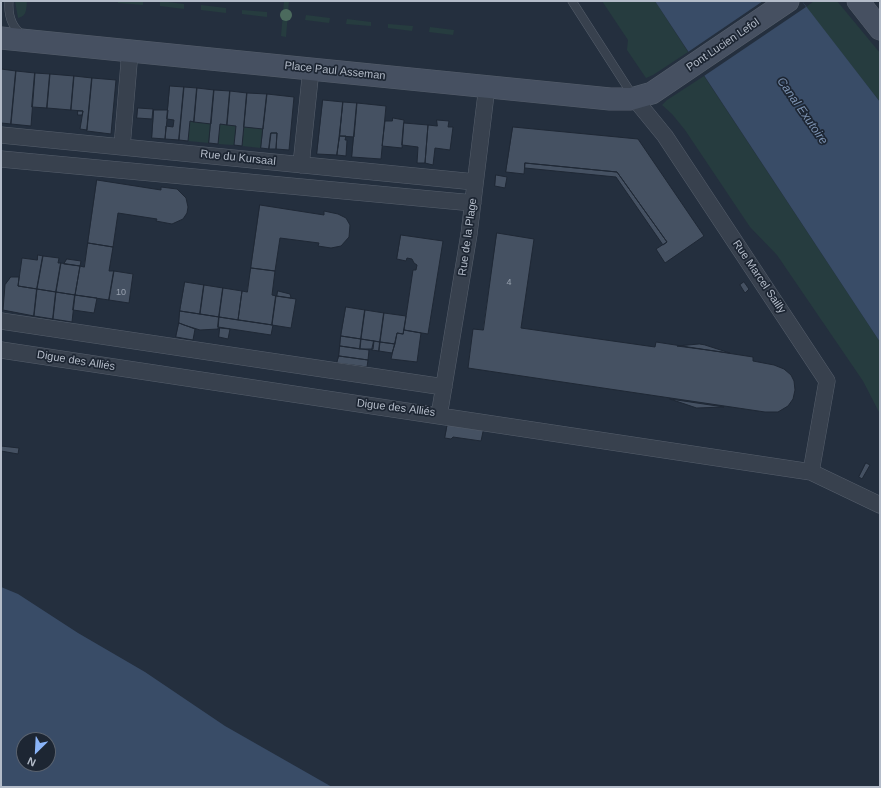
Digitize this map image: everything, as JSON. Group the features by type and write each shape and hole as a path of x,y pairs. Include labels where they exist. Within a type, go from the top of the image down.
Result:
{"street":[{"name":"Pont Lucien Lefol","path":"657,89 788,1"},
{"path":"858,1 880,29"},
{"name":"Place Paul Asseman","path":"1,38 614,99 643,97 657,89"},
{"path":"122,147 130,51"},
{"path":"301,165 311,69"},
{"name":"Rue de la Plage","path":"444,387 473,203 487,86"},
{"name":"Rue Marcel Sailly","path":"634,98 665,136 827,381 811,472"},
{"name":"Rue du Kursaal","path":"1,135 475,182"},
{"name":"Rue du Kursaal","path":"1,159 473,203"},
{"path":"1,321 444,387"},
{"name":"Digue des Alliés","path":"1,350 439,416 444,387"},
{"path":"439,416 811,472 880,505"}],"lane":[{"name":"Place Paul Asseman","path":"9,1 9,15 15,28 23,36 35,42"},
{"path":"572,1 634,98"}],"green space":[{"path":"15,1 27,1 25,14 18,18"},
{"path":"118,1 143,1 143,5 118,3"},
{"path":"160,1 184,4 184,9 160,6"},
{"path":"284,1 289,1 286,37 281,36"},
{"path":"602,1 655,1 688,52 646,78 627,50 628,40"},
{"path":"814,1 837,1 880,53 880,102 806,7"},
{"path":"201,5 226,8 226,13 201,10"},
{"path":"242,10 267,12 267,17 242,14"},
{"path":"306,15 330,18 329,23 305,20"},
{"path":"347,19 371,22 371,26 346,24"},
{"path":"388,24 413,26 412,31 388,28"},
{"path":"430,27 454,30 453,35 429,32"},
{"path":"704,76 880,342 880,414 863,381 777,255 750,227 685,130 672,114 662,105 667,100"},
{"path":"190,121 211,124 209,143 188,141"},
{"path":"220,124 236,126 234,145 218,144"},
{"path":"244,127 263,129 261,148 242,146"}],"water":[{"name":"Canal Exutoire","path":"655,1 802,1 880,102 880,342"},
{"path":"1,587 18,594 78,633 145,672 225,726 332,787 1,787"}],"pier":[{"path":"763,1 802,1 806,7 704,76 688,52"}],"building":[{"path":"1,69 16,71 11,124 1,123"},
{"path":"16,71 35,73 31,126 11,124"},
{"path":"35,73 50,74 47,108 32,107"},
{"path":"50,74 74,76 71,110 47,108"},
{"path":"74,76 92,78 87,130 80,129 83,111 71,110"},
{"path":"92,78 116,80 111,134 87,131"},
{"path":"170,86 184,87 179,140 165,139 166,126 173,127 174,120 167,119"},
{"path":"184,87 197,88 194,122 190,121 188,141 179,140"},
{"path":"197,88 214,90 211,124 194,122"},
{"path":"214,90 230,91 227,125 220,124 218,144 209,143"},
{"path":"230,91 247,93 242,146 234,145 236,126 227,125"},
{"path":"247,93 267,94 263,129 244,127"},
{"path":"267,94 294,97 289,150 276,149 277,133 271,133 269,149 261,148"},
{"path":"323,100 343,102 337,155 317,154"},
{"path":"343,102 357,103 354,137 340,136"},
{"path":"357,103 386,106 381,159 352,157"},
{"path":"138,108 153,109 152,119 137,118"},
{"path":"154,110 168,110 165,139 152,138"},
{"path":"78,111 83,111 82,115 78,115"},
{"path":"393,118 404,120 402,148 382,146 385,121 392,121"},
{"path":"437,120 449,121 448,127 453,127 450,150 435,148 433,165 425,163 428,125 437,126"},
{"path":"404,123 428,125 425,163 417,163 418,147 402,145"},
{"path":"513,127 638,139 704,236 665,263 656,249 667,242 617,172 525,163 524,174 506,172"},
{"path":"271,133 277,133 276,149 269,149"},
{"path":"340,136 346,136 346,156 337,155"},
{"path":"525,163 617,172 667,242 663,245 616,177 525,168"},
{"path":"496,175 507,177 505,188 495,186"},
{"path":"97,180 161,190 161,187 177,189 186,198 188,207 187,213 183,219 172,224 156,221 157,219 118,213 113,247 88,243"},
{"path":"260,205 324,215 324,211 338,214 346,218 350,225 349,237 341,246 331,248 318,246 319,243 280,238 275,271 251,268"},
{"path":"497,233 534,239 521,328 655,347 656,342 753,357 753,361 774,365 784,369 791,375 794,381 795,390 793,399 788,406 778,412 765,412 468,368 473,329 483,330"},
{"path":"401,235 443,241 428,334 404,330 413,270 416,270 417,265 412,259 407,258 406,261 397,259"},
{"path":"88,243 113,247 109,271 114,271 109,300 75,295 80,266 84,267"},
{"path":"38,255 43,256 37,289 18,286 22,258 37,260"},
{"path":"43,256 59,258 58,263 61,263 56,292 37,289"},
{"path":"67,259 81,261 80,266 64,264"},
{"path":"61,263 80,266 75,295 56,292"},
{"path":"251,268 275,271 272,295 276,296 272,325 238,320 242,291 247,292"},
{"path":"114,271 133,274 129,303 109,300"},
{"path":"11,277 19,277 18,286 37,289 34,316 3,310 5,285"},
{"path":"185,282 204,285 200,314 180,311"},
{"path":"744,282 749,289 745,293 740,285"},
{"path":"204,285 223,288 219,317 200,314"},
{"path":"223,288 242,291 238,320 219,317"},
{"path":"37,289 56,292 53,319 34,316"},
{"path":"278,291 290,294 291,298 277,296"},
{"path":"56,292 75,295 72,322 53,319"},
{"path":"75,295 97,298 94,313 73,310"},
{"path":"276,296 296,299 291,328 272,325"},
{"path":"346,307 365,310 361,339 341,336"},
{"path":"365,310 384,313 380,342 361,339"},
{"path":"180,311 219,317 218,329 200,330 179,323"},
{"path":"384,313 406,316 403,334 397,333 395,344 380,342"},
{"path":"219,317 273,325 271,335 218,327"},
{"path":"179,323 195,329 193,340 176,337"},
{"path":"220,328 230,329 228,339 219,337"},
{"path":"404,330 421,333 417,362 391,359 397,333 403,334"},
{"path":"341,336 361,339 360,349 340,346"},
{"path":"361,339 374,341 373,349 360,349"},
{"path":"374,341 380,342 379,351 372,350"},
{"path":"380,342 395,344 392,353 379,351"},
{"path":"699,344 730,353 677,346"},
{"path":"340,346 369,350 368,360 339,356"},
{"path":"339,356 368,360 367,367 337,363"},
{"path":"670,399 724,407 697,408"},
{"path":"448,422 484,427 481,441 453,437 451,439 445,438"},
{"path":"1,446 19,448 18,454 1,451"},
{"path":"866,463 870,465 862,479 859,477"}]}
